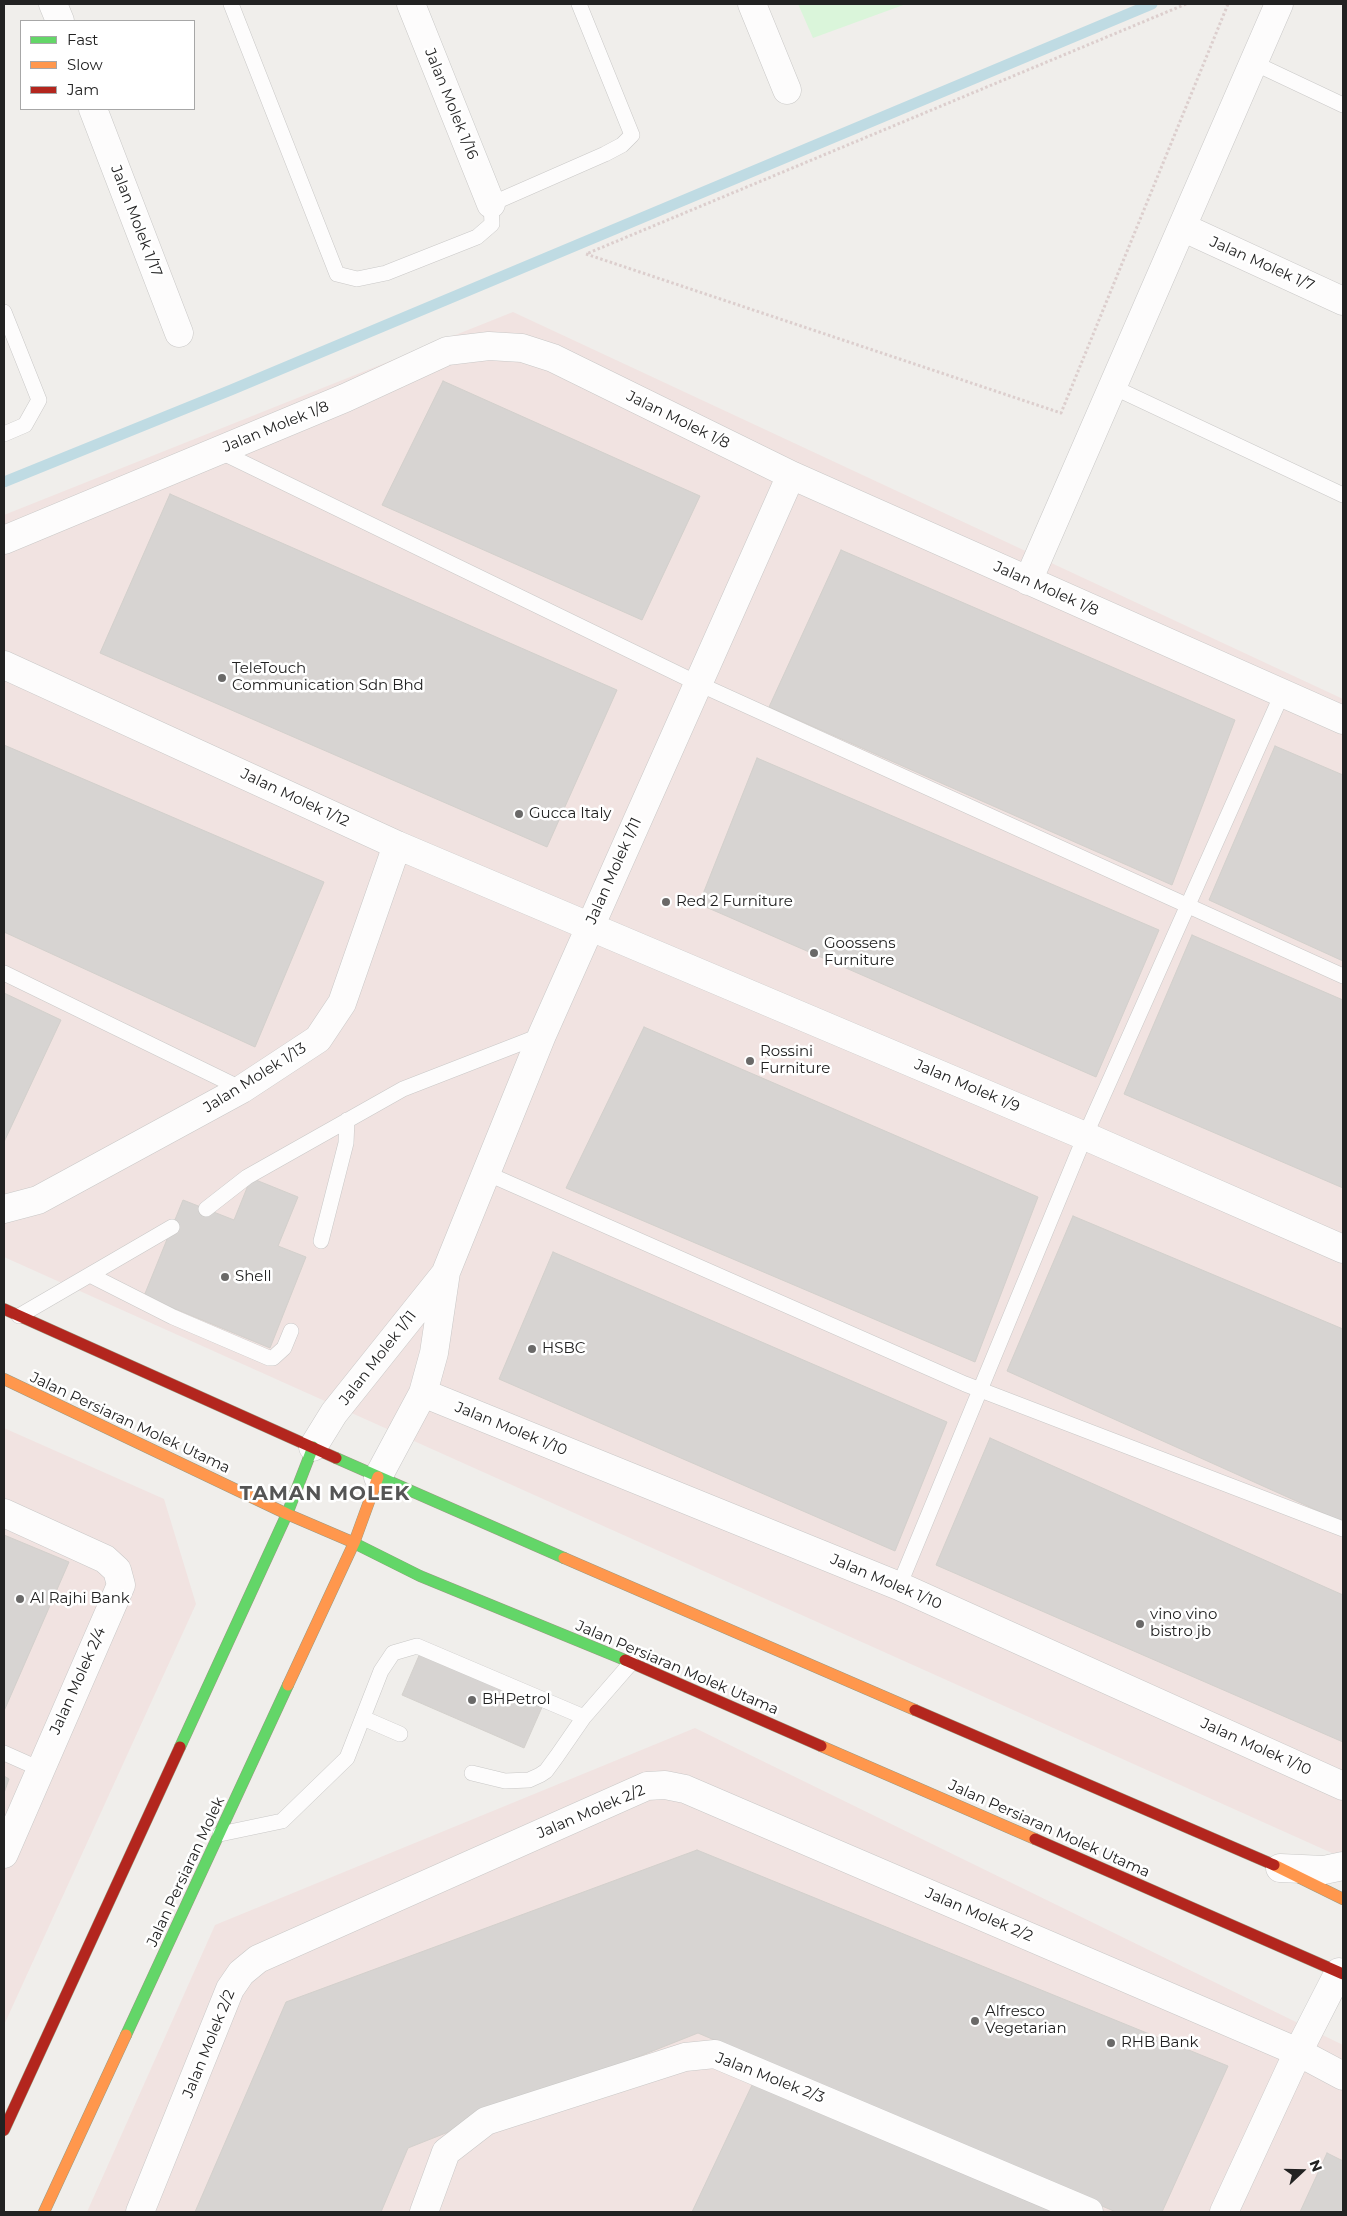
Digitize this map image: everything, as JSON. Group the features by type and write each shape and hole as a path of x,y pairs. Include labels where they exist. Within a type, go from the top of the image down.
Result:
{"main road":[{"path":"4,1309 378,1477 1280,1868 1343,1899"},
{"name":"Jalan Persiaran Molek Utama","path":"4,1379 287,1514 354,1543 420,1576 631,1663 1341,1973"},
{"path":"4,2130 287,1514 313,1447"},
{"name":"Jalan Persiaran Molek","path":"44,2212 354,1543 378,1477"}],"street":[{"path":"53,4 60,20"},
{"name":"Jalan Molek 1/16","path":"411,4 491,204"},
{"path":"752,4 787,90"},
{"path":"1028,582 1279,4"},
{"name":"Jalan Molek 1/17","path":"93,110 179,333"},
{"name":"Jalan Molek 1/7","path":"1182,227 1343,301"},
{"name":"Jalan Molek 1/8","path":"4,540 345,398 447,351 489,346 522,348 553,358 791,475 1028,582 1343,720"},
{"name":"Jalan Molek 1/11","path":"378,1477 423,1393 434,1353 446,1272 542,1034 791,475"},
{"name":"Jalan Molek 1/12","path":"4,665 398,845 589,926"},
{"name":"Jalan Molek 1/13","path":"4,1209 38,1200 242,1089 318,1039 342,1002 398,845"},
{"name":"Jalan Molek 1/9","path":"589,926 1085,1136 1343,1249"},
{"name":"Jalan Molek 1/11","path":"313,1447 334,1413 446,1272"},
{"name":"Jalan Molek 1/10","path":"423,1393 899,1586 1343,1786"},
{"name":"Jalan Molek 2/4","path":"4,1513 105,1558 117,1570 121,1585 4,1854"},
{"name":"Jalan Molek 2/2","path":"140,2212 230,1989 241,1972 258,1959 647,1786 665,1785 684,1789 1298,2052 1343,2076"},
{"path":"1280,1868 1324,1870 1343,1866"},
{"path":"1224,2212 1298,2052 1341,1973"},
{"name":"Jalan Molek 2/3","path":"431,2210 446,2152 486,2121 685,2057 715,2054 1089,2212"}],"lane":[{"path":"231,4 338,274 357,279 386,273 477,237 492,224 491,204 605,154 622,145 632,135 579,4"},
{"path":"1254,63 1343,105"},
{"path":"4,312 39,400 25,425 4,434"},
{"path":"1113,387 1343,495"},
{"path":"219,451 698,684 1343,976"},
{"path":"899,1586 1085,1136 1282,694"},
{"path":"4,973 242,1089"},
{"path":"206,1209 247,1177 403,1089 542,1034"},
{"path":"321,1241 346,1143 347,1120"},
{"path":"486,1173 979,1390 1343,1529"},
{"path":"19,1316 172,1227"},
{"path":"90,1275 173,1318 269,1358 273,1358 284,1348 291,1331"},
{"path":"220,1834 282,1821 347,1758 381,1671 393,1653 416,1646 584,1717"},
{"path":"472,1772 505,1781 529,1780 540,1775 557,1756 584,1717 631,1663"},
{"path":"363,1718 400,1734"},
{"path":"4,1753 40,1769"}],"path":[{"path":"1186,4 586,254 1061,413 1228,4"}],"shaded area":[{"path":"513,312 1343,699 1343,1858 4,1257 4,515"},
{"path":"4,1428 164,1499 196,1604 4,2025"},
{"path":"695,1728 1343,2045 1343,2212 87,2212 215,1925"}],"green space":[{"path":"798,4 906,4 813,38"}],"building":[{"path":"443,381 700,496 642,620 382,505"},
{"path":"170,494 617,690 547,847 100,653"},
{"path":"841,550 1235,720 1172,885 769,707"},
{"path":"4,745 324,882 255,1047 4,932"},
{"path":"1275,746 1343,775 1343,961 1209,900"},
{"path":"757,758 1159,930 1096,1077 699,904"},
{"path":"1192,935 1343,1000 1343,1188 1124,1094"},
{"path":"4,993 61,1020 4,1142"},
{"path":"644,1027 1038,1197 975,1362 566,1188"},
{"name":"Shell","path":"251,1178 298,1197 278,1246 306,1257 270,1348 144,1296 183,1200 234,1220"},
{"path":"1073,1216 1343,1329 1343,1522 1007,1371"},
{"path":"553,1252 947,1422 895,1551 499,1379"},
{"path":"990,1438 1343,1595 1343,1742 936,1565"},
{"path":"4,1535 69,1562 4,1711"},
{"name":"BHPetrol","path":"421,1651 543,1705 524,1748 402,1695"},
{"path":"4,1776 9,1779 4,1793"},
{"path":"697,1850 1228,2066 1162,2212 1116,2212 698,2033 408,2148 381,2212 195,2212 286,2002"},
{"path":"753,2083 1053,2212 692,2212"},
{"path":"1327,2153 1343,2161 1343,2212 1300,2212"}],"waterway":[{"path":"4,482 231,390 1152,4"}],"traffic: fast":[{"path":"180,1747 287,1514 313,1447"},
{"path":"336,1458 564,1558"},
{"path":"350,1541 420,1576 625,1660"},
{"path":"126,2035 288,1685"}],"traffic: slow":[{"path":"4,1379 287,1514 350,1541"},
{"path":"288,1685 354,1543 378,1477"},
{"path":"564,1558 915,1710"},
{"path":"821,1746 1035,1839"},
{"path":"1274,1865 1343,1899"},
{"path":"44,2212 126,2035"}],"traffic: jam":[{"path":"4,1309 336,1458"},
{"path":"625,1660 821,1746"},
{"path":"915,1710 1274,1865"},
{"path":"4,2130 180,1747"},
{"path":"1035,1839 1343,1974"}],"place":[{"name":"TeleTouch Communication Sdn Bhd","path":"222,678"},
{"name":"Gucca Italy","path":"519,814"},
{"name":"Red 2 Furniture","path":"666,902"},
{"name":"Goossens Furniture","path":"814,953"},
{"name":"Rossini Furniture","path":"750,1061"},
{"name":"Shell","path":"225,1277"},
{"name":"HSBC","path":"532,1349"},
{"name":"Al Rajhi Bank","path":"20,1599"},
{"name":"vino vino bistro jb","path":"1140,1624"},
{"name":"BHPetrol","path":"472,1700"},
{"name":"Alfresco Vegetarian","path":"975,2021"},
{"name":"RHB Bank","path":"1111,2043"}],"district":[{"name":"TAMAN MOLEK","path":"325,1494"}]}
